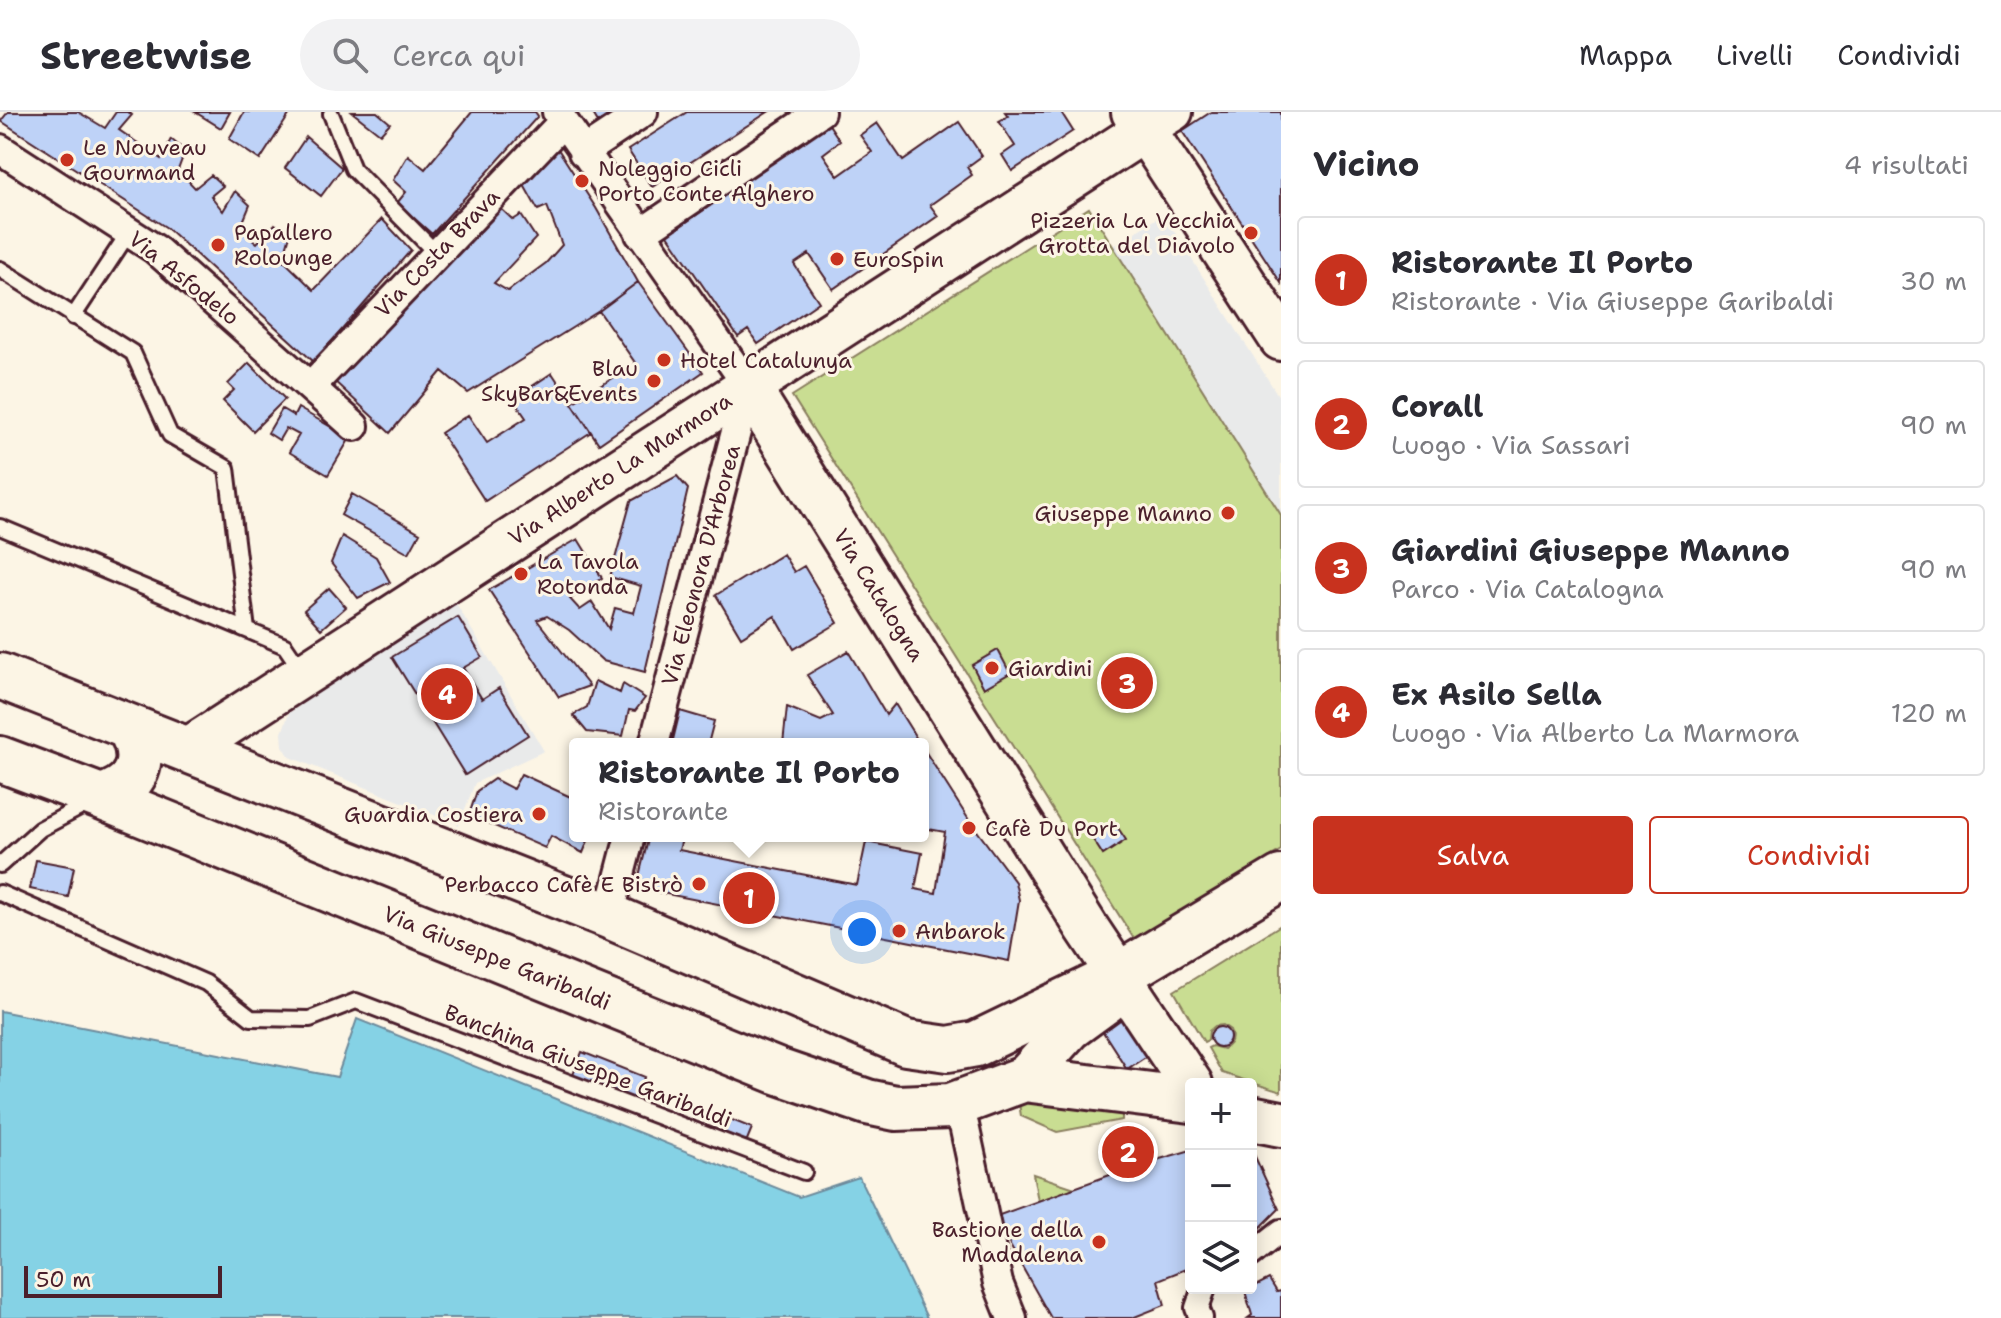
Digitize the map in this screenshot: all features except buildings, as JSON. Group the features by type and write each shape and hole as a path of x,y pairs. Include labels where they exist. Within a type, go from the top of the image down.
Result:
{"main road":[{"path":"1151,118 1281,339"},
{"name":"Via Alberto La Marmora","path":"187,750 748,386 1151,118"},
{"name":"Via Catalogna","path":"748,386 1087,928 1187,1078"},
{"path":"0,676 609,916 906,1043 948,1049 976,1044 1119,975 1281,878"},
{"path":"101,797 116,793 128,784 137,771 140,756 137,740 129,727"},
{"name":"Via Giuseppe Garibaldi","path":"0,759 777,1071 867,1102 896,1108 951,1106 1024,1079 1070,1028 1107,1001 1119,975"},
{"path":"896,1108 916,1093 923,1079 920,1058 906,1043"},
{"path":"951,1106 951,1087 976,1044"},
{"path":"1024,1079 1185,1099"},
{"path":"1257,1119 1281,1124"}],"street":[{"path":"583,152 643,112"},
{"path":"640,234 820,112"},
{"name":"Via Catalogna","path":"560,117 748,386"},
{"name":"Via Costa Brava","path":"311,386 560,117"},
{"name":"Via Asfodelo","path":"0,149 155,249 354,426"},
{"name":"Via Eleonora D'Arborea","path":"656,738 748,386"},
{"path":"609,916 628,842"},
{"path":"1024,1079 1037,1015"},
{"path":"951,1106 964,1125 998,1283 1012,1318"},
{"path":"1257,1250 1281,1231"},
{"path":"1201,1318 1197,1308 1202,1294"}],"lane":[{"path":"331,114 353,169 436,253"},
{"path":"73,317 129,232"},
{"path":"0,269 133,353 170,435 227,468 247,630"},
{"path":"0,527 285,646 304,674"},
{"path":"0,865 40,829 101,797"},
{"name":"Banchina Giuseppe Garibaldi","path":"0,893 206,983 251,1018 310,1019 356,1001 804,1172"}],"shaded area":[{"path":"1163,214 1281,400 1281,515 1112,247"},
{"path":"454,600 544,751 475,783 459,825 290,757 283,746 282,733 289,713"}],"green space":[{"path":"1089,208 1281,515 1281,850 1136,942 792,396"},
{"path":"1281,925 1281,1092 1257,1084 1257,1078 1238,1078 1222,1073 1208,1048 1223,1049 1228,1046 1232,1039 1230,1030 1223,1025 1215,1026 1204,1042 1174,991"},
{"path":"1018,1097 1122,1112 1122,1120 1057,1132 1021,1116"},
{"path":"1033,1174 1075,1188 1038,1201"}],"water":[{"path":"0,1011 337,1077 357,1019 799,1197 859,1177 927,1318 0,1318"}],"place":[{"name":"Le Nouveau Gourmand","path":"67,160"},
{"name":"Noleggio Cicli Porto Conte Alghero","path":"582,181"},
{"name":"Pizzeria La Vecchia Grotta del Diavolo","path":"1251,233"},
{"name":"Papallero Rolounge","path":"218,245"},
{"name":"EuroSpin","path":"837,259"},
{"name":"Hotel Catalunya","path":"664,360"},
{"name":"Blau SkyBar&Events","path":"654,381"},
{"name":"Giuseppe Manno","path":"1228,513"},
{"name":"La Tavola Rotonda","path":"521,574"},
{"name":"Giardini","path":"992,668"},
{"name":"Giardini Giuseppe Manno","path":"1127,683"},
{"name":"Ex Asilo Sella","path":"447,694"},
{"name":"Guardia Costiera","path":"539,814"},
{"name":"Cafè Du Port","path":"969,828"},
{"name":"Perbacco Cafè E Bistrò","path":"699,884"},
{"name":"Ristorante Il Porto","path":"749,898"},
{"name":"Anbarok","path":"899,931"},
{"name":"Corall","path":"1128,1152"},
{"name":"Bastione della Maddalena","path":"1099,1242"}]}
